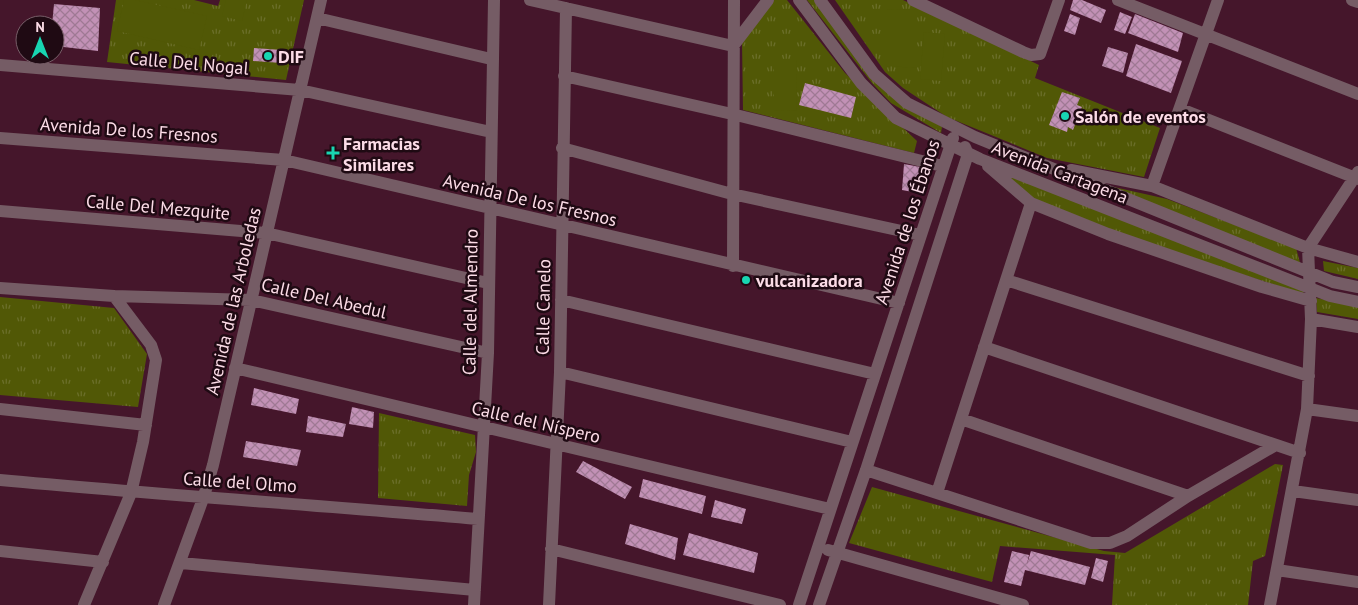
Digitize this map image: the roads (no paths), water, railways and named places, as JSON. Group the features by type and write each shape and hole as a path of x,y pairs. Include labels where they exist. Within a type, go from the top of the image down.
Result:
{"street":[{"name":"Avenida de las Arboledas","path":"164,605 204,496 321,0"},
{"name":"Calle del Almendro","path":"474,605 488,353 491,59 494,0"},
{"path":"530,0 733,46"},
{"path":"733,266 732,114 734,0"},
{"path":"733,46 768,0"},
{"name":"Avenida Cartagena","path":"799,0 861,83 896,118 980,160 1311,295 1330,296 1358,302"},
{"name":"Avenida Cartagena","path":"820,0 874,74 907,103 956,129 1043,165 1333,282 1358,287"},
{"path":"913,0 1031,55 1040,54 1059,0"},
{"path":"1118,0 1358,94"},
{"path":"1152,186 1181,109 1218,0"},
{"path":"1352,0 1358,2"},
{"name":"Calle Canelo","path":"549,605 560,372 562,148 566,8"},
{"path":"317,18 491,59"},
{"name":"Calle Del Nogal","path":"0,65 300,90 491,132"},
{"path":"564,76 732,114 942,166"},
{"path":"1181,109 1357,176 1308,248 1311,319 1307,409 1293,492 1270,605"},
{"name":"Avenida de los Ébanos","path":"799,605 899,303 942,166 956,129"},
{"name":"Avenida de los Ébanos","path":"956,129 968,154"},
{"name":"Avenida De los Fresnos","path":"0,138 284,160 733,266 899,303"},
{"path":"562,148 732,194 920,235"},
{"path":"819,605 866,470 968,154"},
{"path":"980,160 1031,203 1108,234 1262,287 1311,295"},
{"path":"1043,165 1152,186 1308,248 1358,262"},
{"path":"937,493 1031,203"},
{"name":"Calle Del Mezquite","path":"0,211 266,233 488,282"},
{"path":"1006,280 1309,376"},
{"name":"Calle Del Abedul","path":"0,288 114,296 251,300 488,353"},
{"path":"84,605 131,493 146,425 156,360 155,352 114,296"},
{"path":"561,300 875,374"},
{"path":"1311,319 1358,327"},
{"path":"984,347 1274,446 1300,453"},
{"name":"Calle del Níspero","path":"235,368 830,509"},
{"path":"560,372 852,442"},
{"path":"0,409 146,425"},
{"path":"1307,409 1358,416"},
{"path":"961,419 1188,496"},
{"path":"866,470 1091,542 1104,544 1127,536 1188,496 1274,446"},
{"name":"Calle del Olmo","path":"0,480 131,493 204,496 478,519"},
{"path":"1293,492 1358,500"},
{"path":"817,547 1023,605"},
{"path":"551,549 780,605"},
{"path":"0,551 103,562"},
{"path":"181,563 475,590"},
{"path":"1277,570 1358,582"}],"place":[{"name":"DIF","path":"268,56"},
{"name":"Salón de eventos","path":"1065,116"},
{"name":"Farmacias Similares","path":"333,153"},
{"name":"vulcanizadora","path":"746,280"}]}
